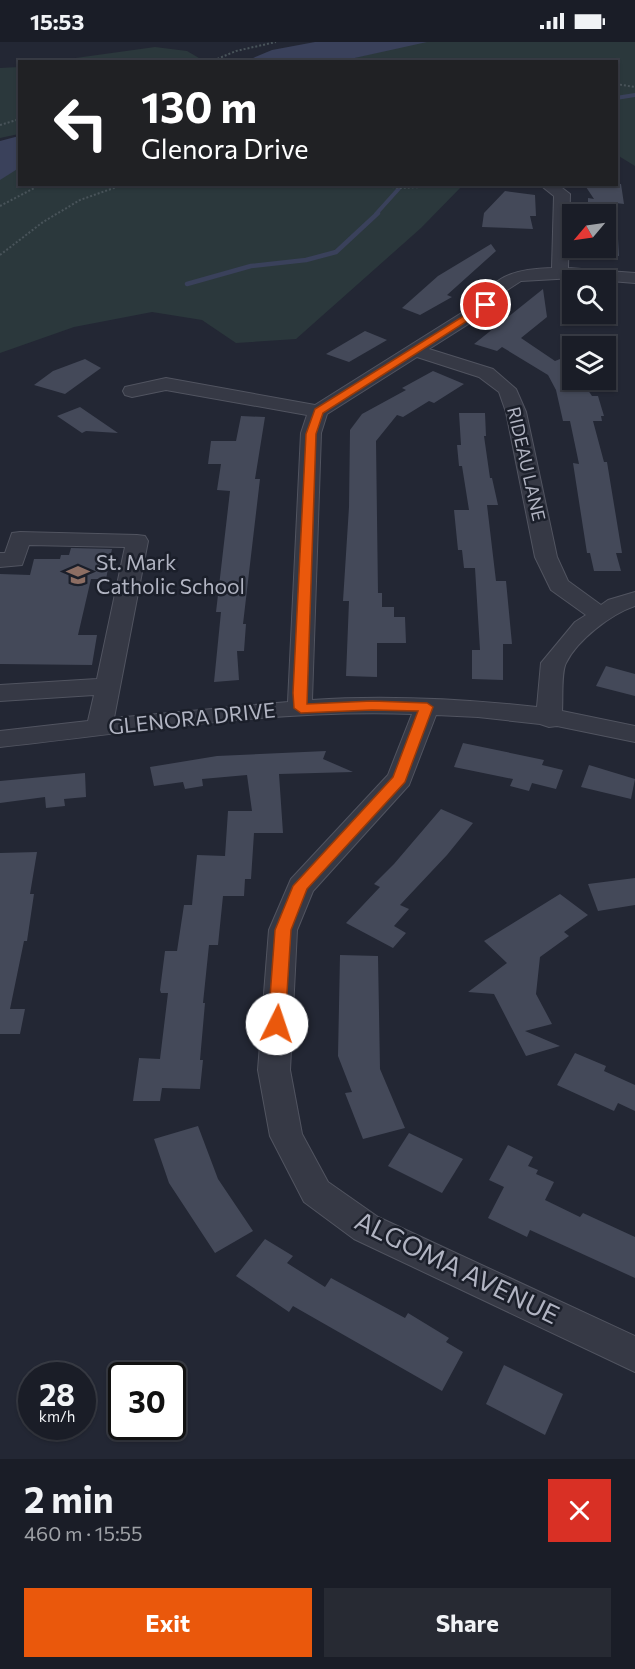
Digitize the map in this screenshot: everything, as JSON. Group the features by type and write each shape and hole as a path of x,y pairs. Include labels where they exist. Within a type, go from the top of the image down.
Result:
{"street":[{"path":"549,186 562,194 560,274"},
{"path":"301,708 299,693 311,434 318,411 486,305 495,289 516,276 613,274 635,278"},
{"name":"RIDEAU LANE","path":"415,350 486,373 507,389 516,412 546,557 559,585 601,615"},
{"path":"132,391 166,384 318,411"},
{"path":"0,560 14,560 20,538 137,541 99,728"},
{"path":"549,718 553,663 583,627 616,605 635,599"},
{"path":"0,693 106,686"},
{"name":"GLENORA DRIVE","path":"0,739 248,712 372,705 501,712 607,727 635,734"},
{"name":"ALGOMA AVENUE","path":"427,707 400,779 301,886 283,930 274,1070 286,1137 316,1192 366,1228 635,1354"}],"path":[{"path":"215,60 260,43 276,42"},
{"path":"618,84 635,87"},
{"path":"0,125 18,120"},
{"path":"0,206 38,186"},
{"path":"382,186 400,188 442,186"},
{"path":"0,255 43,222 80,200 118,187"}],"shaded area":[{"path":"422,42 635,42 635,166 618,156 618,60 345,60"},
{"path":"155,47 187,51 202,60 61,60"},
{"path":"18,67 18,134 0,138 0,68"},
{"path":"18,166 18,186 462,186 421,228 296,339 236,343 202,320 152,312 74,327 0,353 0,176"}],"water":[{"path":"315,42 427,42 346,60 248,60 272,50"},
{"path":"18,136 18,169 0,180 0,141"}],"building":[{"path":"621,184 624,204 616,203 619,256 616,256 616,204 588,204 588,198 594,199 585,186 618,186"},
{"path":"505,191 535,195 536,216 530,216 533,229 482,227 484,213"},
{"path":"491,244 496,251 447,295 452,297 420,315 402,308 438,276"},
{"path":"543,289 547,317 521,338 555,361 562,360 562,390 588,390 592,396 598,396 604,416 601,416 602,421 593,421 604,462 607,462 622,553 616,553 621,571 594,571 590,553 587,553 573,463 579,464 570,421 563,421 556,390 548,375 502,347 497,351 474,344"},
{"path":"365,331 387,340 349,362 326,354"},
{"path":"85,359 101,368 65,394 34,385 53,371"},
{"path":"433,371 464,384 434,403 429,401 403,417 397,415 376,441 378,593 382,593 382,607 394,607 394,617 405,617 406,643 377,643 377,677 346,676 349,601 343,601 349,507 350,430 362,414 406,390 402,388"},
{"path":"80,407 118,433 86,431 82,433 57,416"},
{"path":"459,413 485,413 486,436 484,436 490,478 492,478 498,505 487,505 496,581 506,581 512,644 503,644 503,680 472,679 472,650 480,650 475,568 464,568 462,550 458,550 454,510 469,510 462,466 459,466 457,445 461,445"},
{"path":"241,416 265,417 255,479 260,479 243,624 246,624 244,651 237,651 239,680 214,682 221,612 216,612 230,491 217,490 221,464 208,464 211,441 236,441"},
{"path":"71,548 112,549 106,579 91,579 78,635 97,635 92,665 0,664 0,574 30,575 34,559 60,559 61,555 69,555"},
{"path":"606,666 635,674 635,696 596,686"},
{"path":"463,743 544,760 542,765 563,770 556,789 532,783 529,791 510,786 513,779 454,767"},
{"path":"326,751 323,759 353,772 279,774 283,833 254,833 251,879 245,879 244,896 223,896 218,945 209,945 203,1003 205,1003 200,1089 162,1088 160,1101 133,1101 139,1058 160,1059 168,993 161,993 160,990 165,951 177,951 184,905 192,905 197,855 225,856 228,811 252,811 247,775 202,779 203,786 185,789 183,782 154,786 150,767 217,756"},
{"path":"589,765 635,779 631,799 581,787"},
{"path":"85,773 86,797 64,799 65,806 46,808 45,797 0,803 0,781"},
{"path":"441,809 473,823 447,855 400,905 409,909 394,926 406,933 393,948 346,923 380,887 374,884"},
{"path":"37,852 30,894 34,894 27,941 24,941 10,1009 25,1009 20,1034 0,1034 0,853"},
{"path":"635,878 635,905 598,911 588,884"},
{"path":"560,894 588,915 564,932 569,936 540,957 536,994 552,1024 525,1031 560,1046 526,1056 494,994 468,992 507,963 484,941"},
{"path":"340,955 378,956 380,1069 405,1128 363,1139 345,1093 352,1092 338,1056"},
{"path":"575,1053 606,1066 604,1071 635,1085 635,1111 618,1103 614,1111 557,1085"},
{"path":"198,1126 218,1179 253,1231 215,1253 169,1183 154,1139"},
{"path":"409,1133 463,1159 442,1193 388,1166"},
{"path":"508,1145 533,1157 528,1166 538,1170 536,1174 554,1182 545,1200 580,1217 583,1213 635,1237 635,1278 530,1230 527,1237 488,1218 504,1187 489,1180"},
{"path":"265,1239 293,1256 287,1263 325,1287 331,1278 405,1318 408,1313 449,1338 446,1342 463,1352 442,1391 293,1306 289,1312 236,1276"},
{"path":"504,1365 563,1394 545,1435 486,1404"}],"waterway":[{"path":"618,98 635,95"},
{"path":"376,214 401,186"},
{"path":"187,284 251,266 306,260 336,252 378,213"}],"place":[{"name":"St. Mark Catholic School","path":"78,575"}],"route":[{"path":"277,1024 283,930 301,886 348,832 400,779 427,707 372,705 301,708 299,693 311,434 318,411 486,305"}]}
